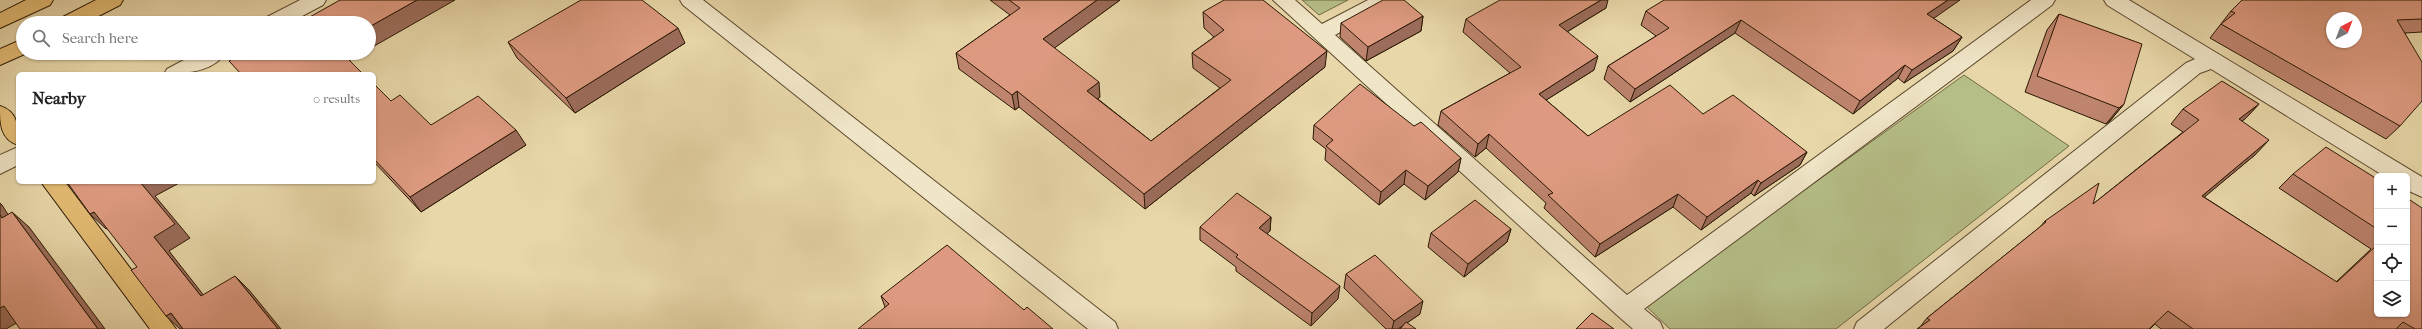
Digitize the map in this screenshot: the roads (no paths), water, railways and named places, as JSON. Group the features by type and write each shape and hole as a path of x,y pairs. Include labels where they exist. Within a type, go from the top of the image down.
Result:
{"main road":[{"path":"0,21 43,0"},
{"path":"82,16 113,0"},
{"path":"0,58 16,50"},
{"path":"0,114 16,134"},
{"path":"54,184 164,329"}],"street":[{"path":"285,16 316,0"},
{"path":"690,0 1106,329"},
{"path":"1283,0 1322,33 1626,309 1651,329"},
{"path":"1322,33 1384,0"},
{"path":"1626,309 2045,0"},
{"path":"2114,0 2397,173"},
{"path":"178,72 201,60"},
{"path":"1866,329 2193,68 2212,60"},
{"path":"0,165 16,156"},
{"path":"2410,181 2422,188"}]}
